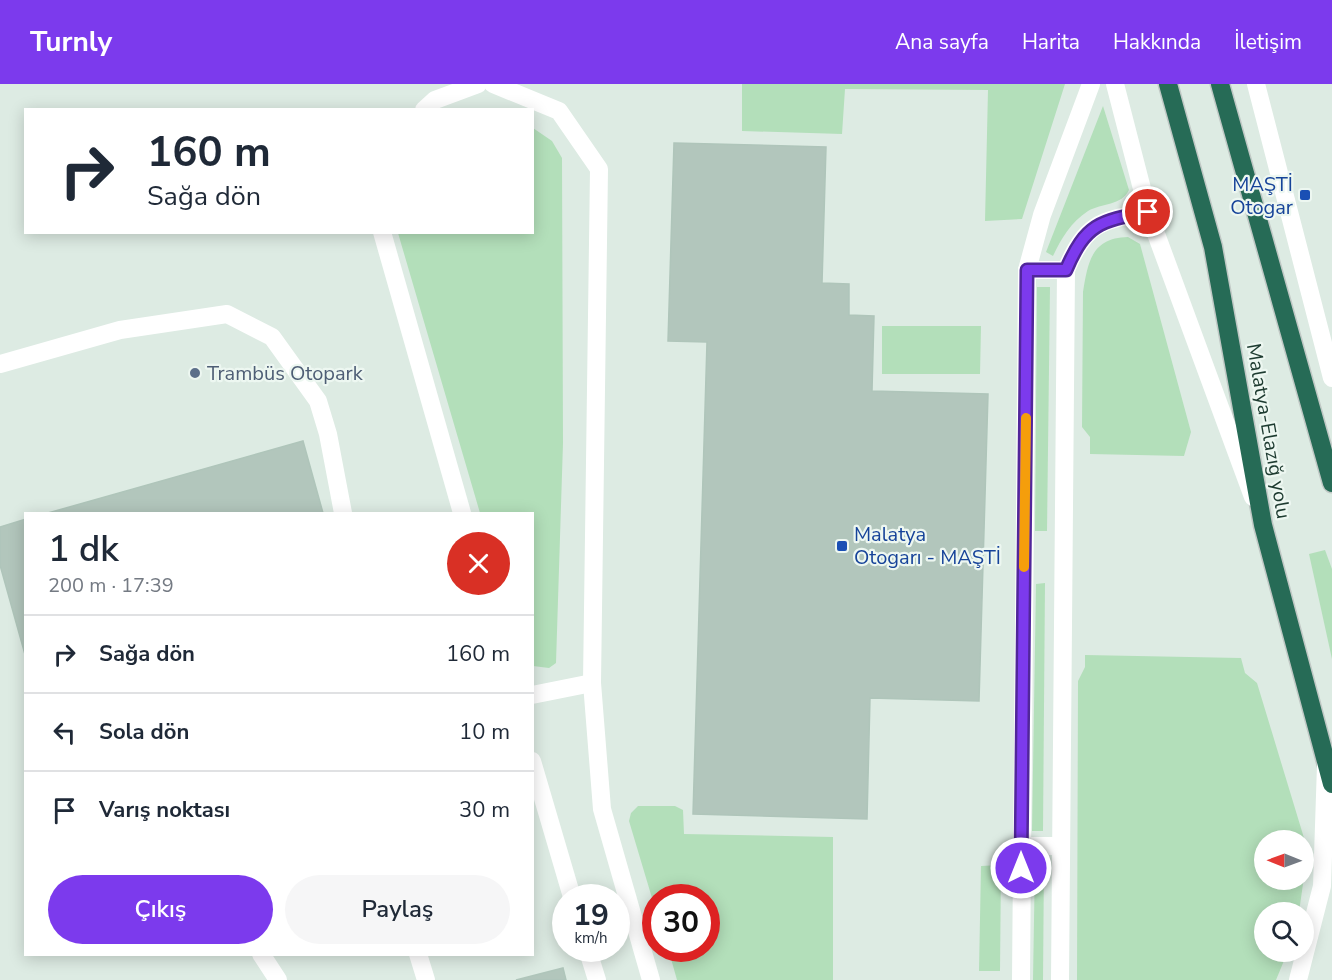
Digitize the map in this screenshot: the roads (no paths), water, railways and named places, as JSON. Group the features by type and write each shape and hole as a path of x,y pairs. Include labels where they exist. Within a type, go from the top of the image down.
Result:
{"highway":[{"name":"Malatya-Elazığ yolu","path":"1168,84 1213,246 1263,525 1332,784"},
{"name":"Malatya-Elazığ yolu","path":"1220,84 1332,483"}],"street":[{"path":"426,108 435,100 478,84"},
{"path":"493,84 559,111 599,169 592,683 602,810 651,980"},
{"path":"1021,980 1027,270 1042,215 1091,84"},
{"path":"1115,84 1148,212 1263,525"},
{"path":"1256,84 1332,378"},
{"path":"1060,980 1066,270 1076,247 1090,230 1108,220 1148,212"},
{"path":"383,234 462,512"},
{"path":"1027,270 1066,270"},
{"path":"0,364 120,330 227,314 272,337 318,401 328,435 343,512"},
{"path":"534,695 592,683"},
{"path":"1298,980 1322,886 1326,764"},
{"path":"534,768 568,884"},
{"path":"1022,846 1061,846"},
{"path":"262,956 278,980"},
{"path":"419,956 426,980"},
{"path":"591,962 597,980"}],"place":[{"name":"MAŞTİ Otogar","path":"1305,195"},
{"name":"Trambüs Otopark","path":"195,373"},
{"name":"Malatya Otogarı - MAŞTİ","path":"842,546"}]}
